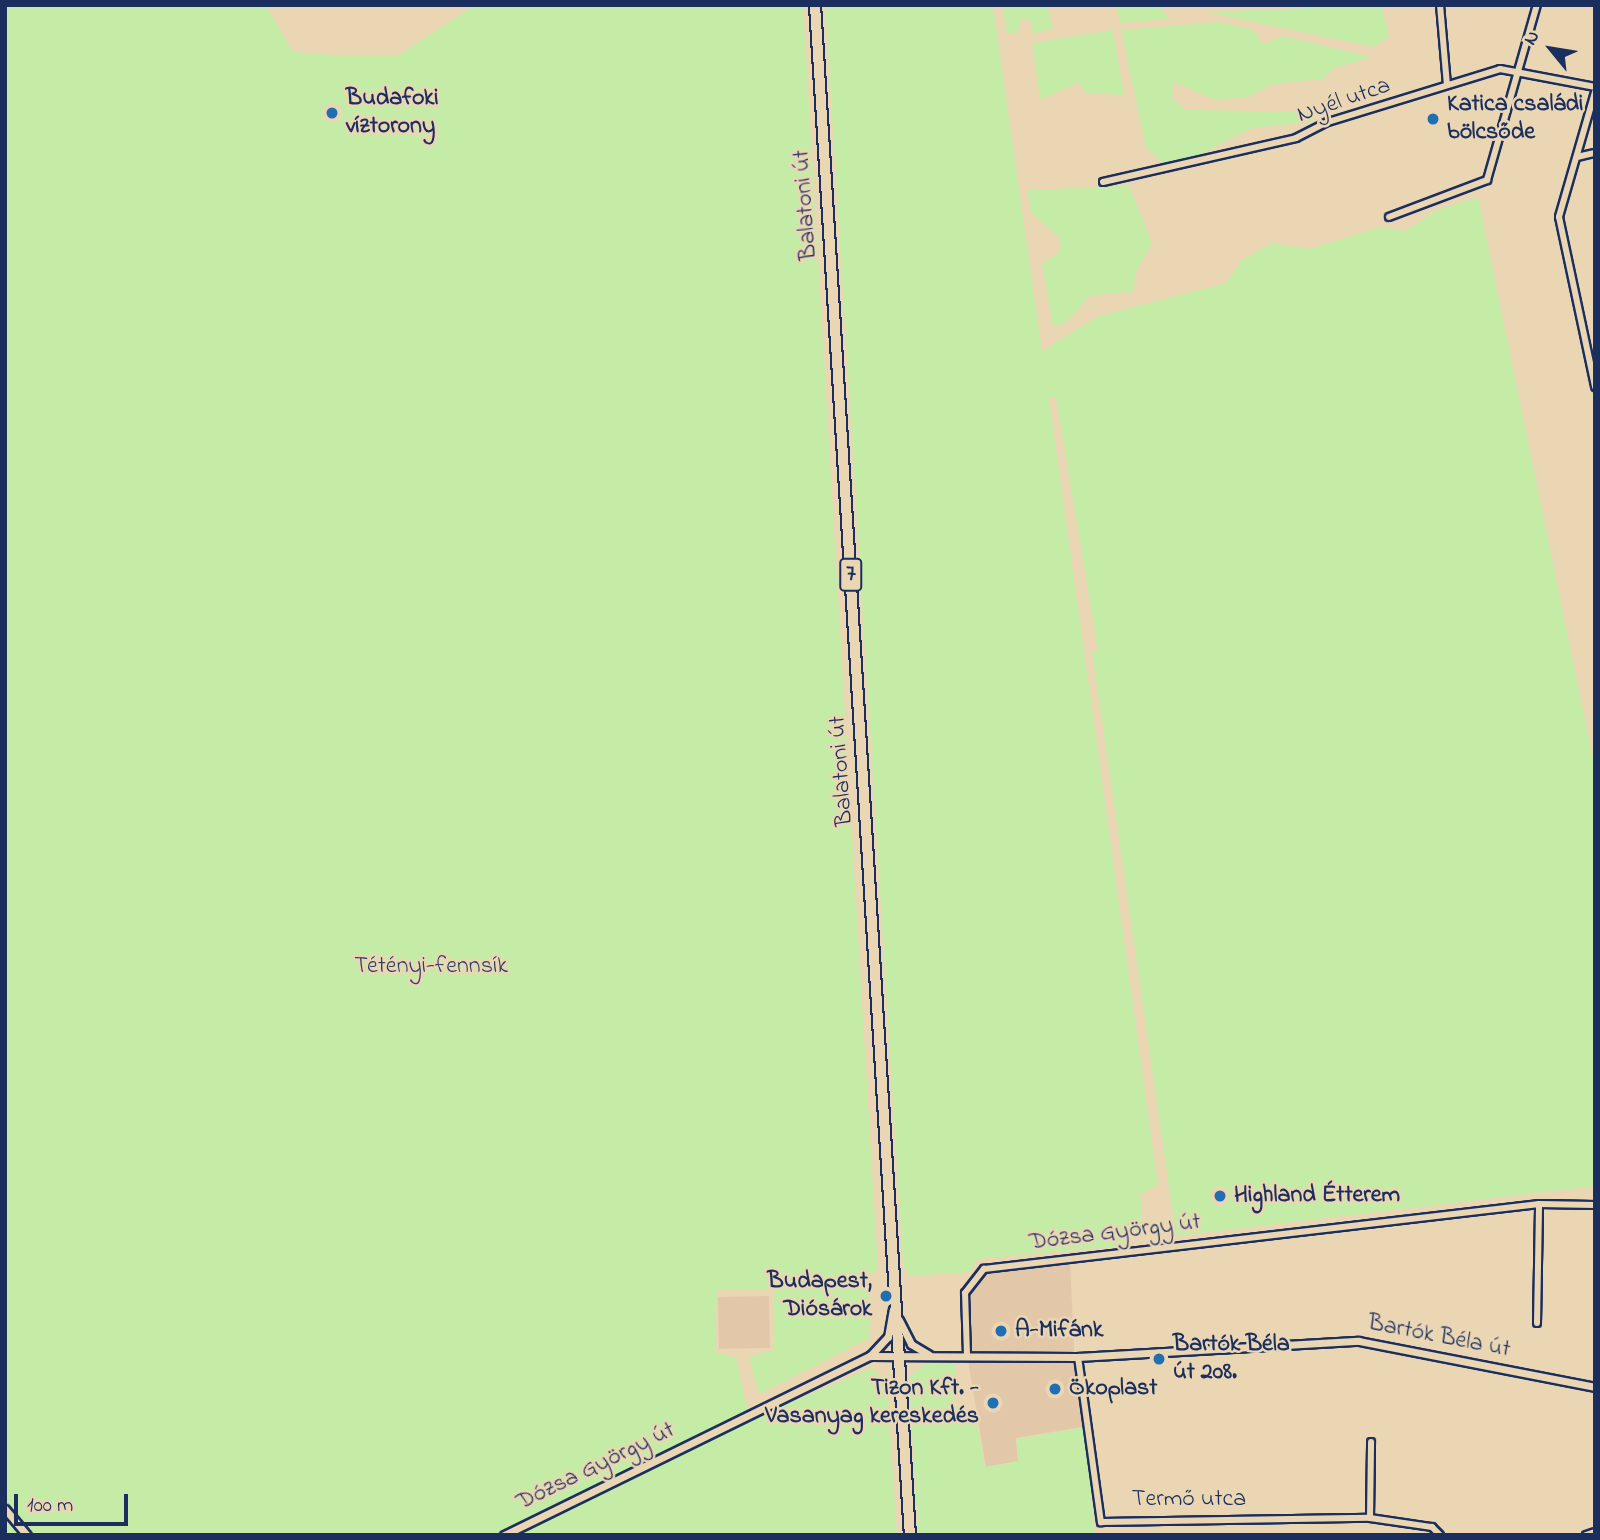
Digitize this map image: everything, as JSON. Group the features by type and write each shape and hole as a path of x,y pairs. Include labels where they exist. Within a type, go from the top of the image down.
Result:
{"main road":[{"name":"Balatoni út","path":"815,5 893,1306 910,1535"}],"street":[{"path":"1440,5 1447,85"},
{"path":"1390,217 1487,180 1536,5"},
{"name":"Nyél utca","path":"1103,182 1296,138 1328,122 1447,85 1517,68 1595,90"},
{"path":"1595,90 1559,217 1595,387"},
{"path":"1577,158 1595,153"},
{"path":"1537,1323 1539,1203"},
{"name":"Dózsa György út","path":"967,1355 965,1293 984,1269 1539,1203 1595,1205"},
{"path":"893,1306 911,1344 930,1355"},
{"path":"870,1356 888,1337 893,1306"},
{"name":"Bartók Béla út","path":"897,1356 1078,1357 1368,1341 1595,1387"},
{"name":"Dózsa György út","path":"504,1535 870,1356 897,1356"},
{"name":"Termő utca","path":"1078,1357 1101,1522 1370,1518 1432,1527 1440,1535"},
{"path":"1370,1518 1371,1441"},
{"path":"5,1508 27,1535"},
{"path":"1586,1535 1595,1532"}],"shaded area":[{"path":"1070,1261 1075,1367 1088,1426 1016,1438 1018,1461 986,1467 967,1355 969,1284 984,1269"},
{"path":"769,1296 770,1348 719,1349 718,1297"}],"green space":[{"name":"Tétényi-fennsík","path":"5,5 266,5 293,52 347,56 399,55 475,5 803,5 878,1271 869,1273 869,1338 759,1394 749,1357 774,1350 773,1290 717,1290 715,1352 736,1358 750,1420 871,1368 887,1380 897,1535 5,1535"},
{"path":"825,5 993,5 1042,351 1099,316 1226,283 1242,260 1272,243 1310,249 1380,227 1405,231 1435,211 1478,197 1595,768 1595,1186 1176,1236 1092,652 1098,651 1056,398 1049,398 1158,1185 1140,1194 1143,1227 1129,1235 1129,1245 977,1259 970,1272 909,1276 903,1263"},
{"path":"1002,5 1047,5 1053,28 1033,34 1031,21 1022,18 1017,33 1007,34"},
{"path":"1116,5 1160,5 1169,19 1120,23"},
{"path":"1381,5 1389,36 1374,47 1206,12"},
{"path":"1220,22 1254,30 1263,44 1283,36 1372,57 1332,69 1323,79 1272,84 1248,97 1215,100 1174,82 1172,98 1185,110 1315,112 1313,122 1252,128 1189,160 1165,165 1146,148 1121,30"},
{"path":"1113,30 1124,95 1085,93 1079,82 1040,100 1032,43"},
{"path":"1129,186 1152,243 1135,274 1134,291 1089,296 1068,321 1053,327 1042,264 1059,252 1059,237 1031,213 1027,190"},
{"path":"956,1363 954,1402 959,1411 975,1411 985,1467 1018,1461 1016,1439 1086,1427 1095,1535 918,1535 909,1377 925,1364"}],"place":[{"name":"Budafoki víztorony","path":"332,113"},
{"name":"Katica családi bölcsőde","path":"1433,119"},
{"name":"Highland Étterem","path":"1220,1196"},
{"name":"Budapest, Diósárok","path":"886,1296"},
{"name":"A-Mifánk","path":"1001,1331"},
{"name":"Bartók Béla út 208.","path":"1159,1359"},
{"name":"Ökoplast","path":"1055,1389"},
{"name":"Tizon Kft. - Vasanyag kereskedés","path":"993,1403"}]}
